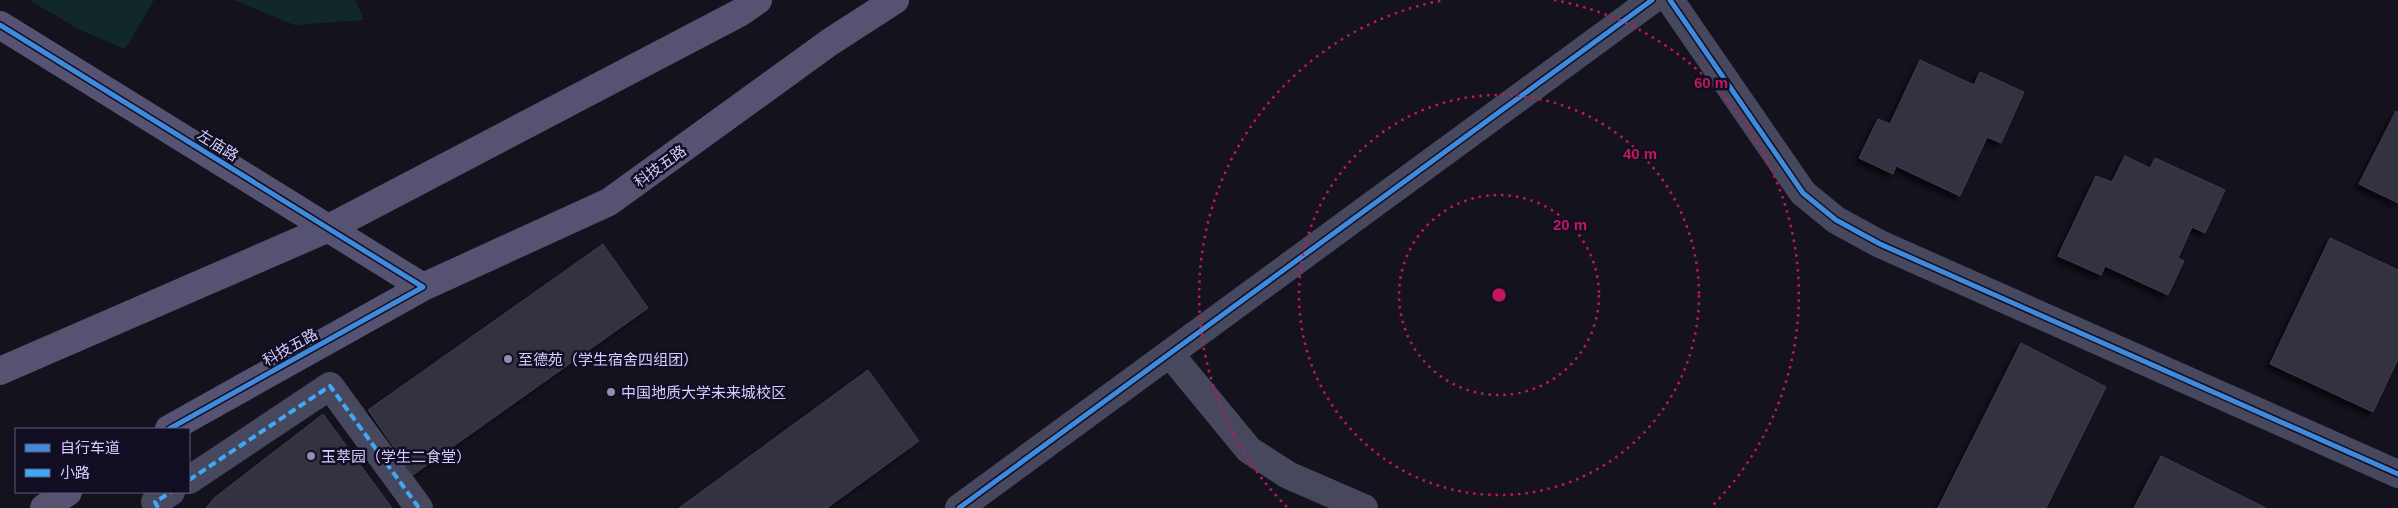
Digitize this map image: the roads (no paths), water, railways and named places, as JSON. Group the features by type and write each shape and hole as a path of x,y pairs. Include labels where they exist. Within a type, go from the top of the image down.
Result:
{"main road":[{"path":"0,371 329,228 741,12 758,0"},
{"name":"科技五路","path":"171,428 423,287 609,202 830,42 895,0"},
{"name":"左庙路","path":"0,25 423,287"},
{"path":"44,508 66,493"}],"street":[{"path":"959,508 1652,0"},
{"path":"1670,0 1802,193 1836,220 1889,248 2398,474"},
{"path":"1170,354 1250,450 1288,475 1364,508"},
{"path":"190,479 330,386 419,508"},
{"path":"158,508 155,502 169,493"}],"place":[{"name":"至德苑（学生宿舍四组团）","path":"508,359"},
{"name":"中国地质大学未来城校区","path":"611,392"},
{"name":"玉萃园（学生二食堂）","path":"311,456"}]}
